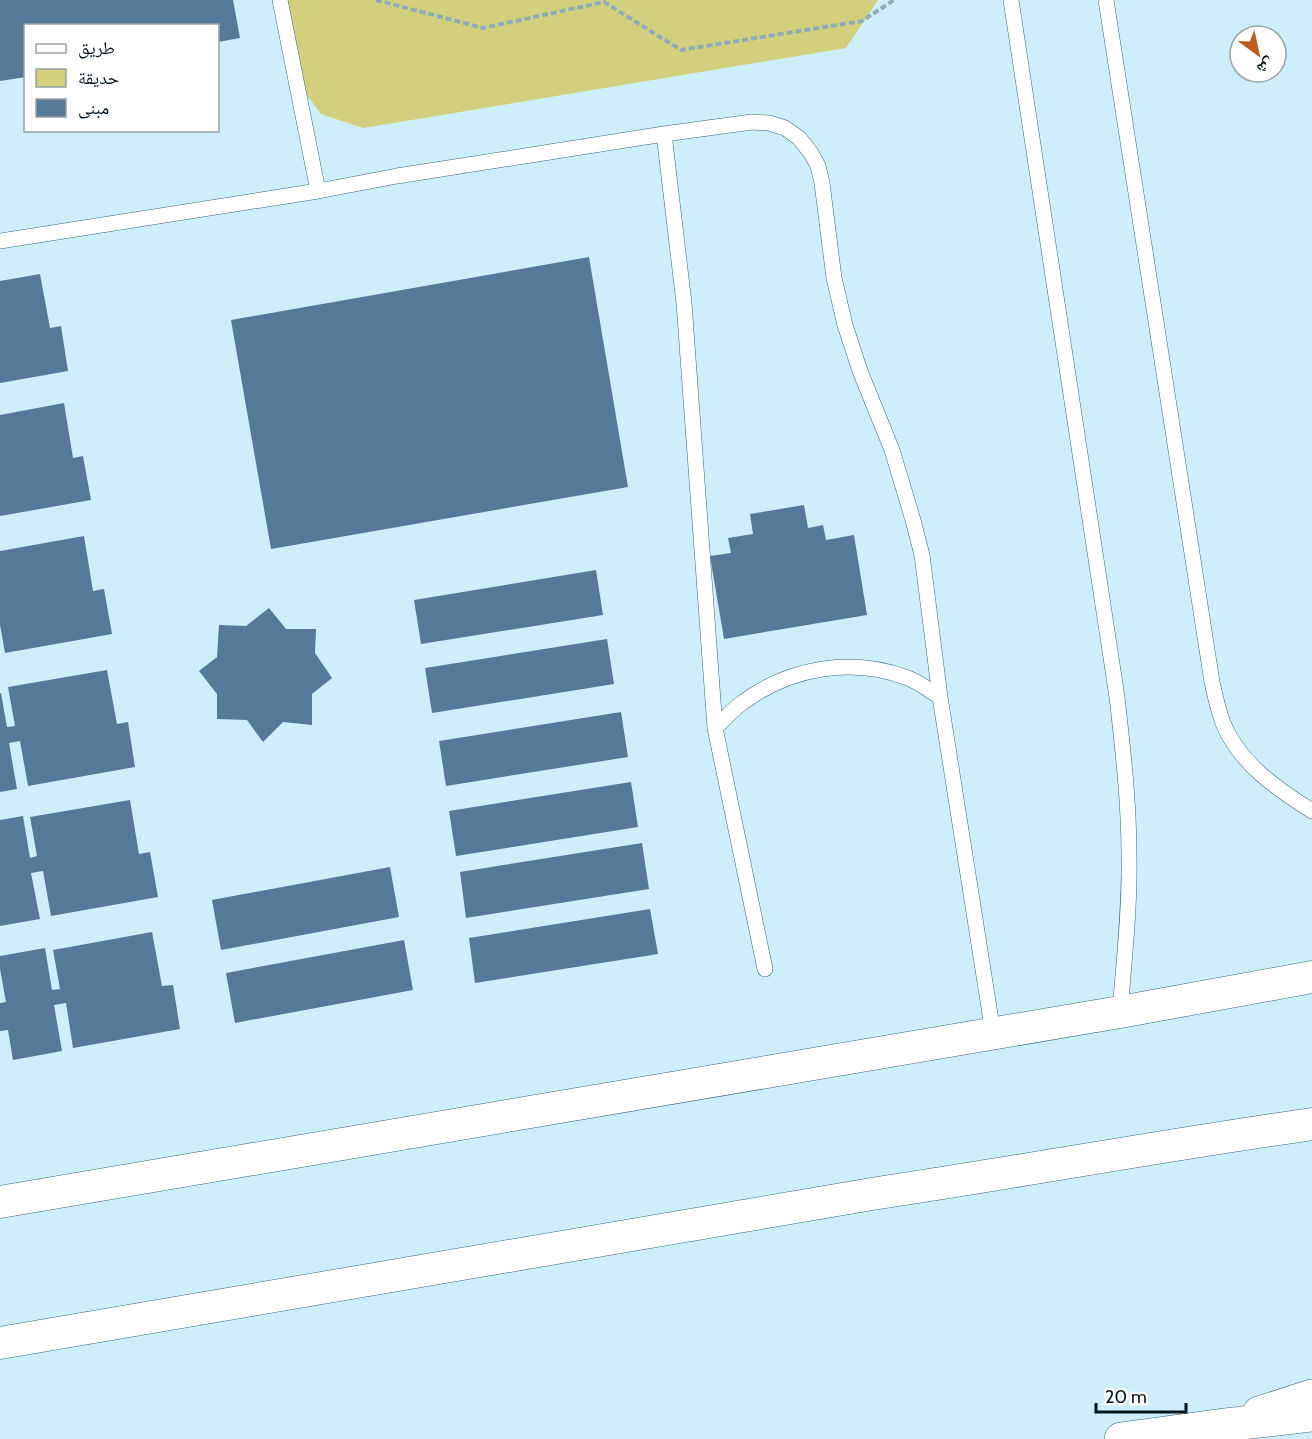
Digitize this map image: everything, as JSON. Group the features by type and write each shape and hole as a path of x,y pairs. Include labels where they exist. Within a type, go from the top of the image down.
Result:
{"main road":[{"path":"1224,1425 1312,1396"},
{"path":"1121,1439 1312,1415"}],"street":[{"path":"0,1202 1120,1012 1312,977"},
{"path":"0,1343 872,1194 1312,1124"}],"lane":[{"path":"280,0 318,191"},
{"path":"1011,0 1117,697 1126,778 1129,858 1120,1012"},
{"path":"1106,0 1217,704 1234,744 1247,761 1263,776 1312,811"},
{"path":"0,241 318,191 397,176 752,122 769,123 785,128 799,138 818,166 834,278 846,325 860,371 892,450 922,555 940,697 993,1033"},
{"path":"664,134 684,303 715,728 765,969"},
{"path":"715,728 741,704 771,684 805,671 840,667 876,669 910,679 940,697"}],"path":[{"path":"376,0 483,28 604,2 681,50 862,21 894,0"}],"green space":[{"path":"278,0 878,0 846,48 363,128 321,114 291,74"}],"building":[{"path":"0,0 233,0 240,38 219,42 219,24 24,24 24,77 0,81"},
{"path":"589,257 628,487 271,549 231,320"},
{"path":"40,274 50,328 61,326 68,371 0,383 0,281"},
{"path":"64,403 73,458 83,456 91,500 0,516 0,415"},
{"path":"804,505 808,528 823,525 826,540 854,535 867,615 724,639 710,556 731,553 728,538 753,534 750,514"},
{"path":"84,536 93,591 104,589 112,634 5,653 0,625 0,551"},
{"path":"596,570 603,615 421,644 414,600"},
{"path":"269,608 286,629 316,629 315,653 332,678 312,694 312,725 283,722 263,742 247,720 217,719 217,694 199,671 217,657 219,625 246,626"},
{"path":"607,639 614,684 432,713 425,668"},
{"path":"107,670 117,724 128,722 135,767 28,786 20,741 9,743 17,789 0,792 0,693 7,727 15,726 8,687"},
{"path":"621,712 628,757 446,786 439,741"},
{"path":"631,782 638,827 456,856 449,811"},
{"path":"130,800 139,854 150,852 158,897 51,916 43,871 31,873 40,919 0,926 0,820 23,816 30,858 37,856 30,817"},
{"path":"642,843 649,889 466,918 460,872"},
{"path":"390,867 399,917 221,950 212,900"},
{"path":"650,909 658,954 475,983 469,938"},
{"path":"152,932 162,986 173,985 180,1029 73,1048 66,1003 54,1005 62,1051 13,1060 8,1030 0,1031 0,1003 6,1002 0,956 45,948 52,990 60,989 53,950"},
{"path":"404,940 413,990 235,1023 226,973"}]}
